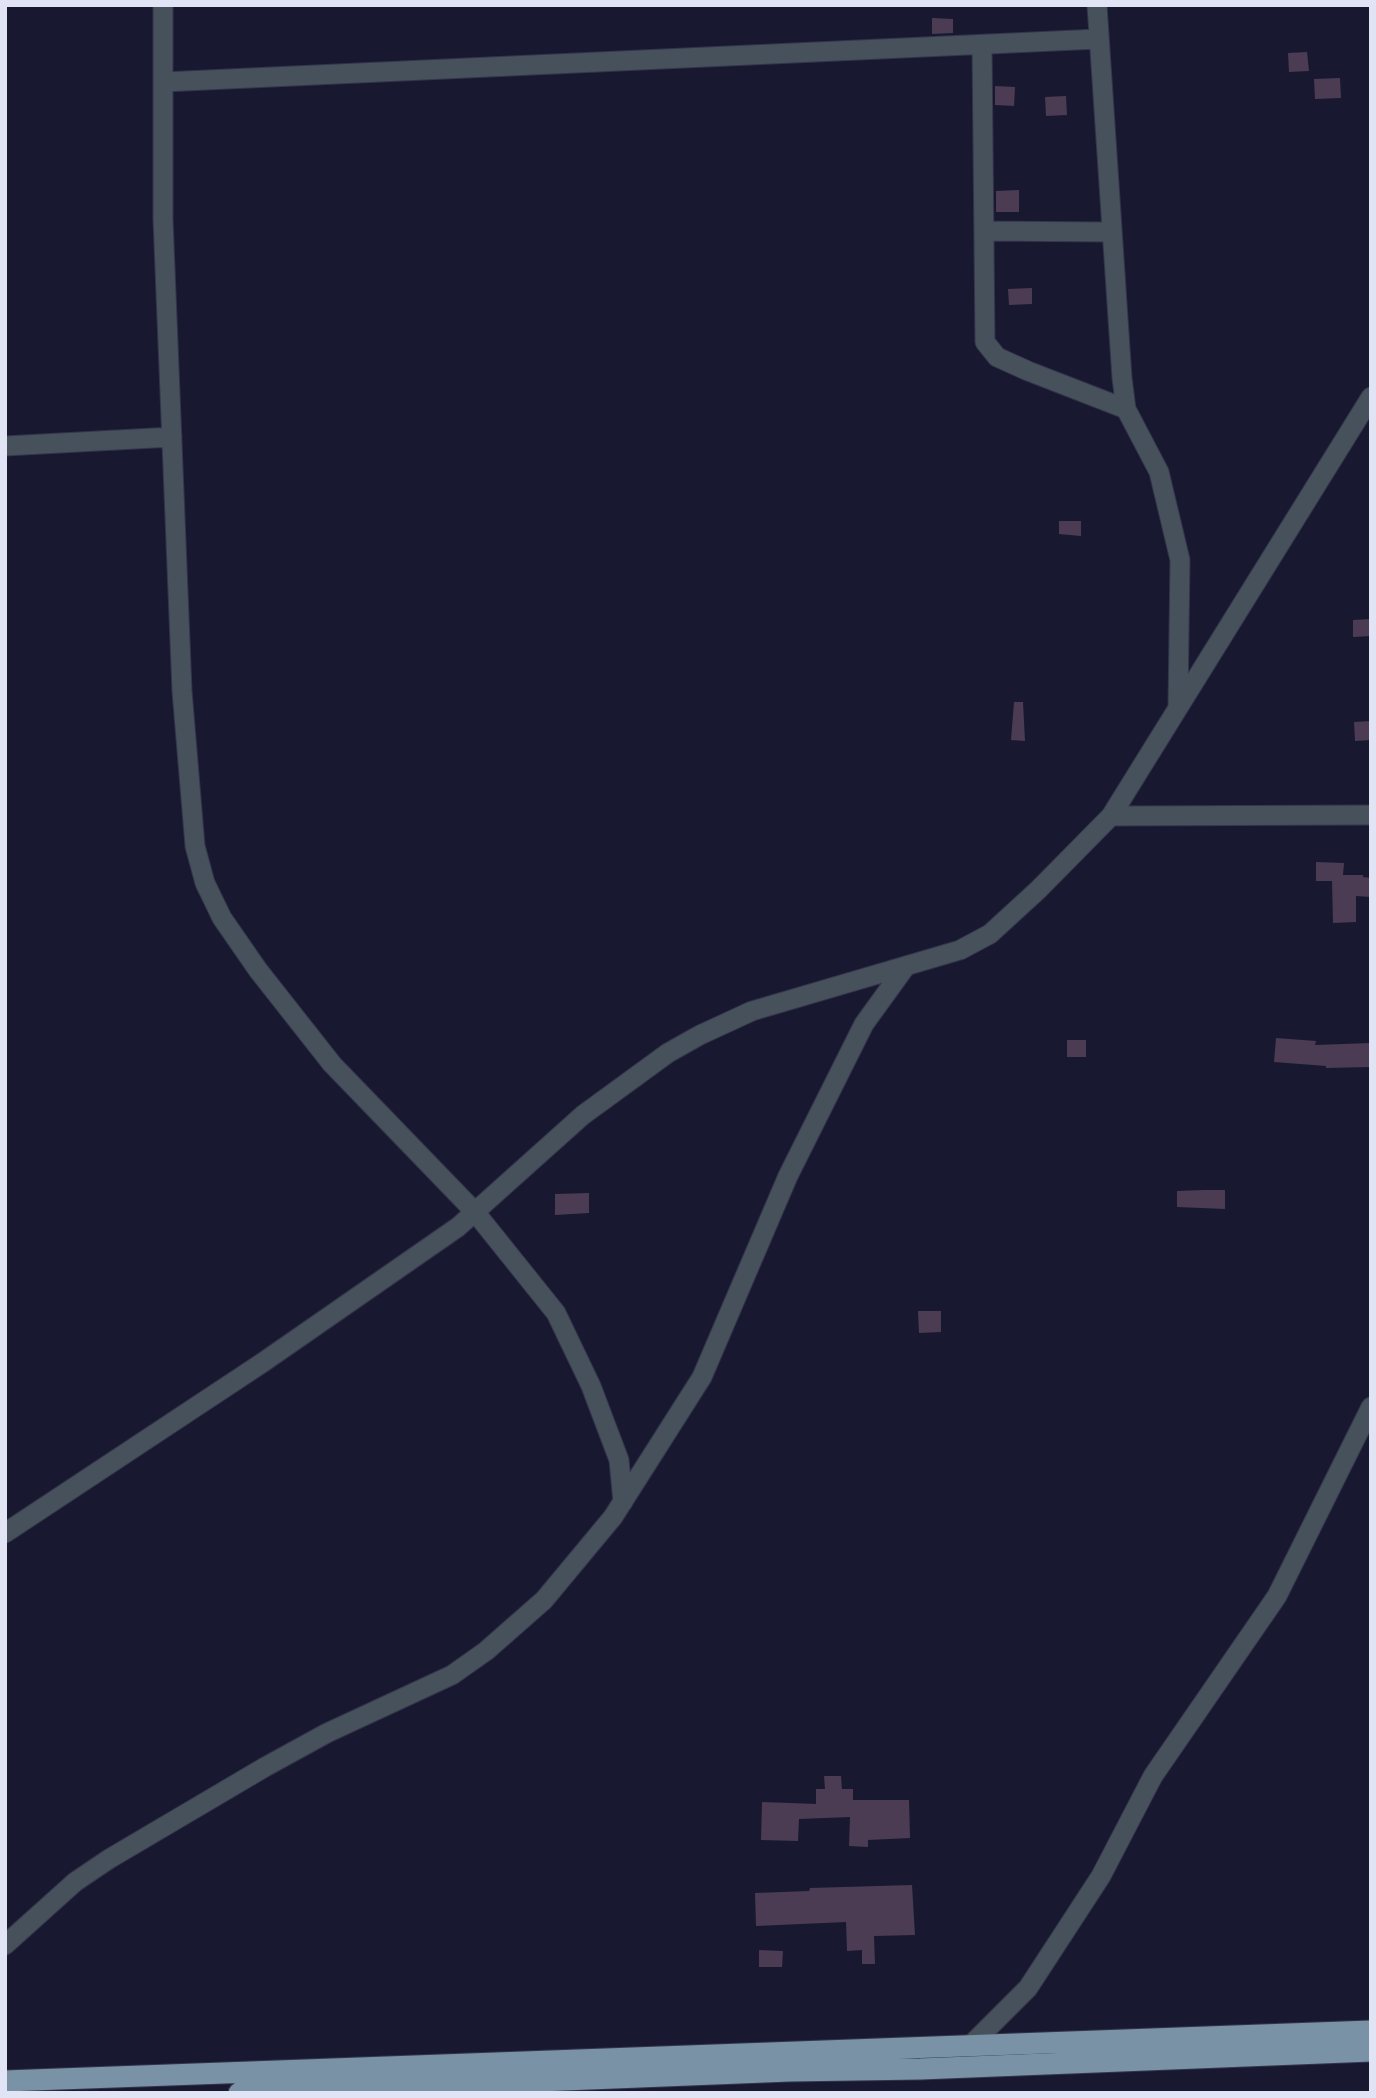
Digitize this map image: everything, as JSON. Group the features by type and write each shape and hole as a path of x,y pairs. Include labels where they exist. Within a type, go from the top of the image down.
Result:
{"highway":[{"path":"239,2093 844,2059 972,2045 1371,2031"},
{"path":"5,2081 844,2059 1371,2051"}],"street":[{"path":"163,5 163,219 182,691 195,846 205,883 222,918 258,970 332,1064 475,1212 556,1313 591,1386 619,1460 623,1502"},
{"path":"1097,5 1111,232 1126,409 1159,472 1180,560 1178,707"},
{"path":"163,82 1098,39"},
{"path":"982,45 985,342 997,356 1017,366 1126,409"},
{"path":"984,231 1111,232"},
{"path":"5,1533 262,1363 458,1227 583,1115 668,1053 752,1011 960,950 990,934 1111,816 1371,397"},
{"path":"5,446 172,437"},
{"path":"1111,816 1371,815"},
{"path":"5,1945 75,1882 109,1859 265,1766 327,1733 452,1675 544,1601 613,1517 702,1377 788,1176 864,1024 906,966"},
{"path":"972,2045 1028,1988 1101,1876 1153,1776 1277,1596 1371,1408"}],"building":[{"path":"932,18 953,19 953,33 932,34"},
{"path":"1307,52 1309,71 1289,72 1288,53"},
{"path":"1340,78 1341,98 1315,99 1314,79"},
{"path":"995,86 1015,87 1014,106 995,105"},
{"path":"1066,96 1067,115 1046,116 1045,97"},
{"path":"1019,190 1019,212 996,212 996,191"},
{"path":"1032,288 1032,304 1009,305 1008,289"},
{"path":"1059,521 1081,521 1081,536 1059,534"},
{"path":"1371,619 1371,636 1353,637 1353,620"},
{"path":"1014,702 1023,702 1025,741 1011,740"},
{"path":"1371,721 1371,740 1355,741 1354,722"},
{"path":"1316,862 1344,863 1343,875 1363,875 1371,878 1371,897 1356,896 1356,922 1333,923 1332,881 1316,881"},
{"path":"1276,1038 1316,1041 1315,1045 1371,1043 1371,1067 1326,1068 1274,1062"},
{"path":"1067,1040 1086,1040 1086,1057 1067,1057"},
{"path":"1225,1190 1225,1209 1177,1207 1177,1191"},
{"path":"589,1193 589,1213 555,1215 555,1194"},
{"path":"918,1311 941,1311 941,1332 919,1333"},
{"path":"824,1776 841,1776 842,1789 853,1789 853,1800 909,1800 910,1838 868,1840 868,1847 849,1846 850,1817 799,1819 798,1841 761,1840 762,1802 816,1804 816,1789 825,1789"},
{"path":"912,1885 915,1935 874,1936 875,1964 862,1964 862,1950 847,1951 846,1922 756,1926 755,1893 809,1891 810,1888"},
{"path":"759,1950 783,1951 782,1967 759,1967"}]}
